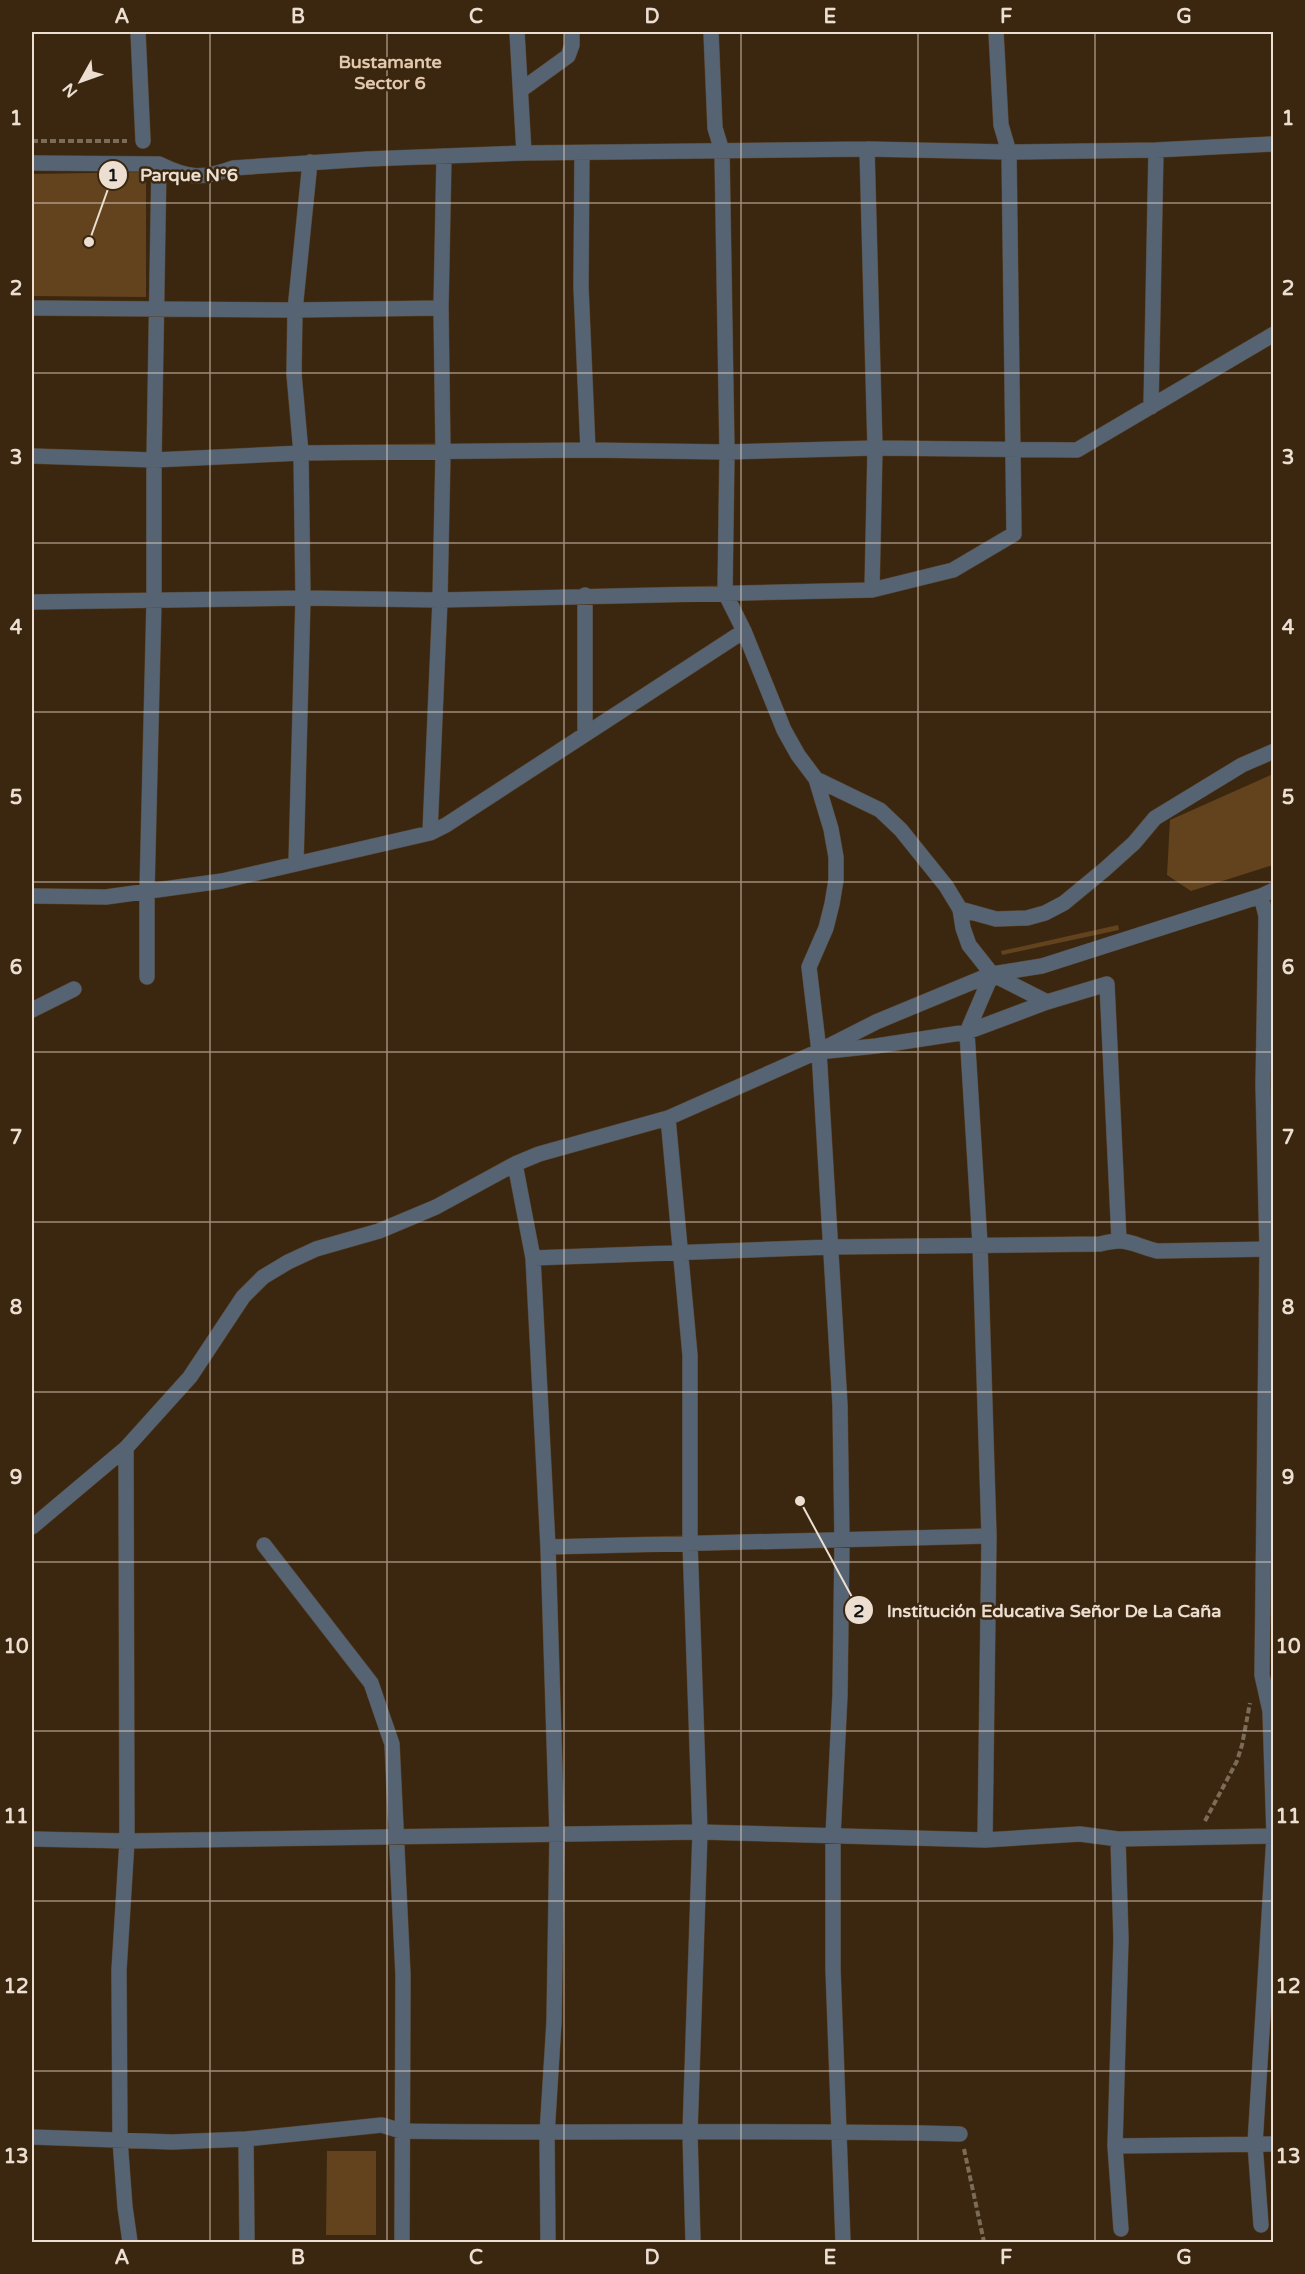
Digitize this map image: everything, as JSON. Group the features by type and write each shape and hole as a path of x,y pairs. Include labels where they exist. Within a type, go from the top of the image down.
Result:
{"street":[{"path":"138,32 143,141"},
{"path":"516,32 524,153"},
{"path":"521,90 568,56 572,45 572,32"},
{"path":"711,32 715,128 722,151 727,452 725,593 744,631 784,730 816,780 831,829 836,857 836,880 832,904 826,928 809,967 819,1051 840,1405 842,1541 840,1695 833,1836 832,1969 843,2242"},
{"path":"32,602 303,598 440,600 872,590 953,570 1014,534 1009,152 1001,125 996,32"},
{"path":"32,163 159,164 177,173 194,177 213,175 233,168 310,162 524,153 867,149 1009,152 1156,150 1274,144"},
{"path":"867,149 875,448 872,590"},
{"path":"1151,406 1156,150"},
{"path":"582,153 581,287 588,450"},
{"path":"430,833 440,600 444,156"},
{"path":"296,864 303,598 301,453 294,374 296,310 310,162"},
{"path":"147,977 159,164"},
{"path":"32,308 296,310 441,308"},
{"path":"32,456 154,460 301,453 588,450 727,452 875,448 1077,450 1274,334"},
{"path":"585,595 585,734"},
{"path":"32,896 106,897 222,881 430,833 446,825 744,631"},
{"path":"960,909 996,919 1027,918 1045,913 1064,903 1104,870 1134,843 1155,818 1242,765 1274,751"},
{"path":"816,780 880,810 924,857 960,909 969,945 992,974 1047,1002"},
{"path":"32,1527 126,1449 190,1377 243,1298 263,1277 288,1262 316,1249 379,1231 419,1215 514,1164 568,1145 668,1118 819,1051 876,1022 992,974 1042,966 1267,893 1270,917 1263,1085 1270,1250 1268,1544 1262,1675 1270,1711 1274,1836 1255,2144 1261,2225"},
{"path":"986,1840 989,1536 980,1244 967,1032 992,974"},
{"path":"819,1051 876,1046 967,1032 1047,1002 1107,984 1119,1240"},
{"path":"32,1010 74,989"},
{"path":"668,1118 690,1355 690,1542 700,1832 690,2133 693,2242"},
{"path":"514,1164 533,1258 548,1547 557,1834 554,2022 547,2133 548,2242"},
{"path":"533,1258 831,1247 1100,1244 1119,1240 1131,1241 1157,1251 1270,1250"},
{"path":"126,1449 127,1841 119,1970 120,2140 130,2242"},
{"path":"548,1547 989,1536"},
{"path":"264,1545 371,1683 392,1744 403,1975 402,2242"},
{"path":"32,1839 127,1841 700,1832 986,1840 1080,1834 1118,1839 1274,1836"},
{"path":"1118,1839 1121,1939 1115,2146 1121,2229"},
{"path":"32,2137 172,2142 246,2139 382,2125 401,2131 690,2133 840,2131 960,2134"},
{"path":"246,2139 247,2242"},
{"path":"1115,2146 1274,2144"}],"path":[{"path":"32,141 143,141"},
{"path":"1196,1838 1237,1761 1249,1704 1262,1675"},
{"path":"960,2134 984,2242"}],"shaded area":[{"path":"146,172 146,297 32,296 32,174"},
{"path":"1273,774 1273,865 1191,891 1167,875 1170,820"},
{"path":"1118,925 1119,930 1002,955 1001,951"},
{"path":"327,2151 376,2151 376,2235 326,2235"}],"place":[{"name":"Parque N°6","path":"89,242"},
{"name":"Institución Educativa Señor De La Caña","path":"800,1501"}],"district":[{"name":"Bustamante Sector 6","path":"390,72"}]}
